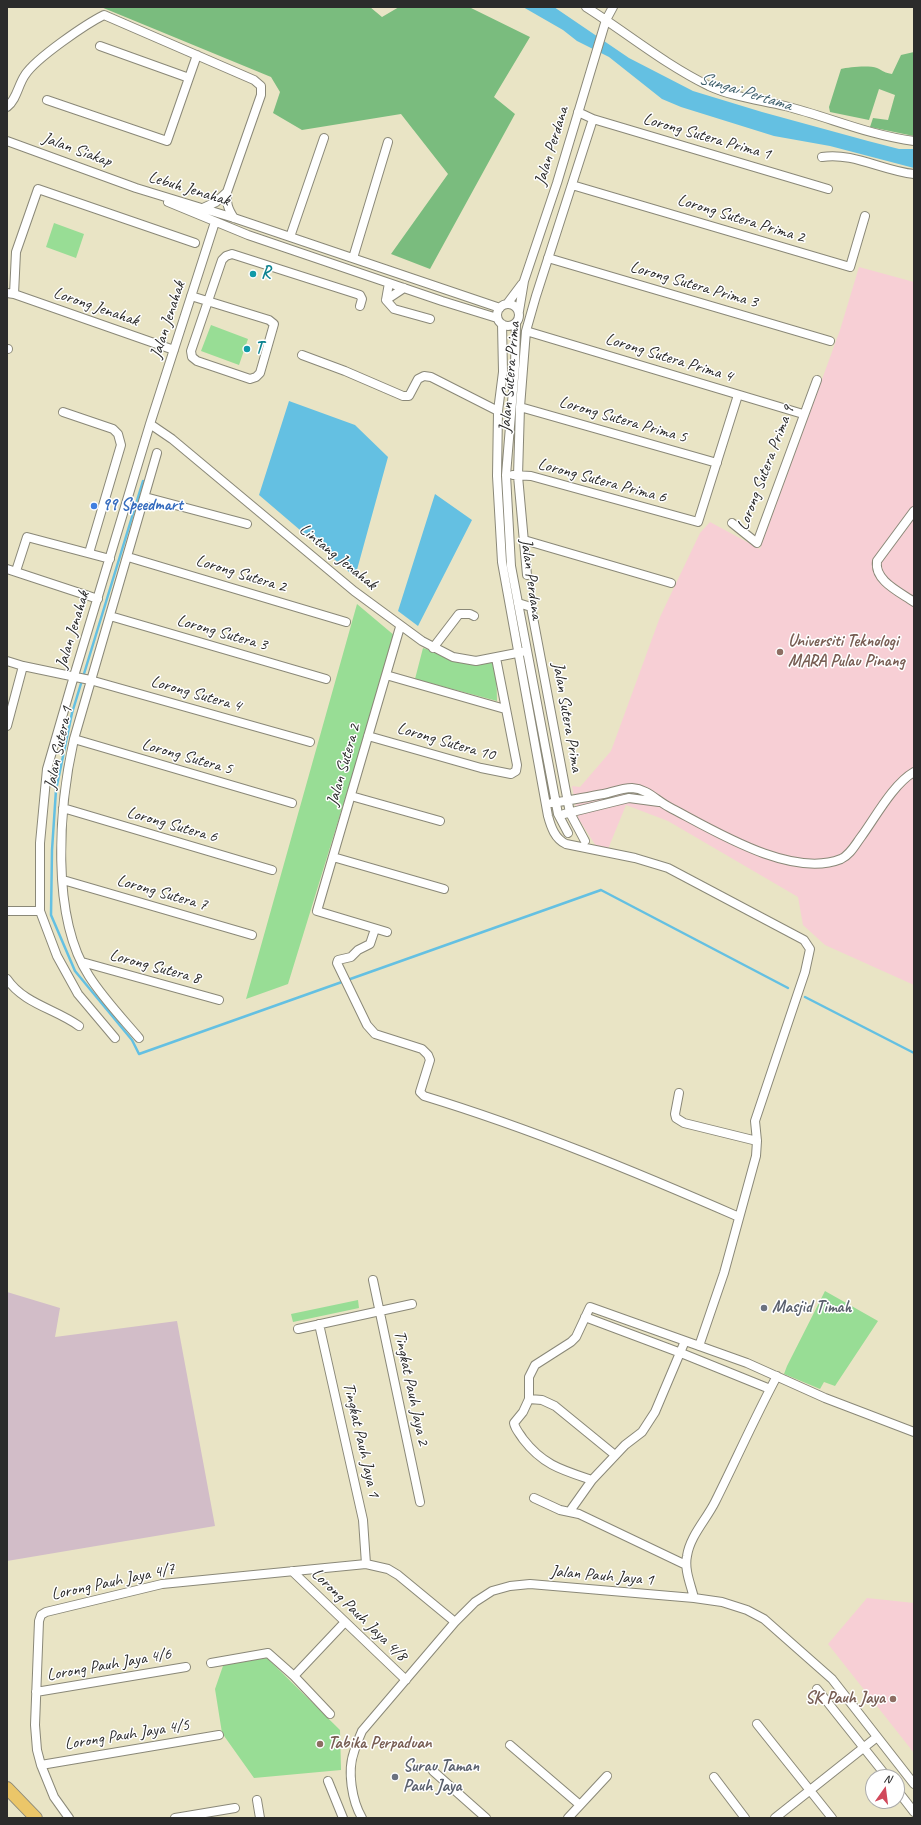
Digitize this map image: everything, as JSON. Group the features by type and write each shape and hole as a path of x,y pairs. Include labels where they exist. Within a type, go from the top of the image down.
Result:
{"highway":[{"path":"7,1788 36,1818"}],"street":[{"path":"586,7 646,50 709,86 737,96 785,106 868,133 914,141"},
{"name":"Jalan Perdana","path":"519,311 524,281 557,183 606,20 613,7"},
{"path":"7,107 12,103 25,76 34,64 93,21 104,15 254,80 261,86 261,95 227,192 226,202 234,218"},
{"path":"100,46 189,78"},
{"path":"47,100 167,141 197,55"},
{"name":"Lorong Sutera Prima 1","path":"578,112 593,120 828,188"},
{"name":"Jalan Sutera Prima","path":"527,575 518,476 520,407 526,331 593,120"},
{"path":"290,237 324,138"},
{"name":"Jalan Siakap","path":"7,141 136,188"},
{"path":"352,258 388,142"},
{"path":"822,157 833,155 842,156 891,171 914,174"},
{"name":"Lorong Sutera Prima 2","path":"572,185 850,268 865,216"},
{"name":"Lebuh Jenahak","path":"136,188 203,208 352,258 503,306"},
{"name":"Lebuh Jenahak","path":"136,188 215,222 500,321"},
{"path":"10,293 16,252 38,189 195,243"},
{"path":"203,208 216,202 227,192"},
{"name":"Jalan Jenahak","path":"115,1038 78,994 57,956 40,911 40,844 47,769 150,424 215,222"},
{"path":"192,296 207,300 269,320 274,324 260,374 250,379 197,361 192,357 191,351 207,300 222,260 226,256 232,254 360,295 362,298 360,306"},
{"name":"Lorong Sutera Prima 3","path":"548,258 830,341"},
{"name":"Jalan Perdana","path":"503,306 524,281"},
{"path":"386,300 389,283"},
{"path":"386,300 404,288"},
{"name":"Lorong Jenahak","path":"10,293 174,350"},
{"path":"386,300 394,308 430,319"},
{"path":"513,305 519,311 519,317 516,323 510,326 500,321 497,313 503,306 513,305"},
{"name":"Jalan Perdana","path":"500,321 503,372 498,411 497,476 502,562 548,816 555,834 562,842 640,859 668,868 804,940 808,944 810,955 805,972 755,1121 757,1141"},
{"name":"Jalan Perdana","path":"516,323 515,366 506,475 511,566 558,814 568,834"},
{"name":"Lorong Sutera Prima 4","path":"526,331 803,414"},
{"path":"302,355 345,371 402,396 409,396 418,379 424,376 431,377 498,411"},
{"name":"Lorong Sutera Prima 9","path":"732,523 757,543 803,414 817,380"},
{"path":"717,463 738,395"},
{"name":"Lorong Sutera Prima 5","path":"520,407 717,463"},
{"path":"63,412 112,429 118,434 122,445 89,553"},
{"name":"Lintang Jenahak","path":"150,424 172,439 348,586 400,626 433,648 453,657 476,661 528,651"},
{"name":"Jalan Sutera 1","path":"139,1038 89,976 82,962 70,932 63,880 61,844 66,774 74,739 90,680 146,497 157,453"},
{"name":"Lorong Sutera Prima 6","path":"497,476 531,476 698,522 717,463"},
{"path":"146,497 248,524"},
{"path":"914,511 877,561 876,567 884,580 914,602"},
{"path":"16,571 27,537 110,559"},
{"path":"524,540 671,582"},
{"name":"Lorong Sutera 2","path":"128,557 346,622"},
{"path":"7,569 98,599"},
{"name":"Jalan Sutera Prima","path":"518,603 531,607 570,813 586,841"},
{"path":"433,648 459,614 470,614 474,616"},
{"name":"Lorong Sutera 3","path":"110,616 326,679"},
{"name":"Jalan Sutera 2","path":"375,929 317,911 400,626"},
{"path":"386,675 505,709 496,658"},
{"name":"Lorong Sutera 4","path":"7,661 23,666 90,680 310,742"},
{"path":"7,725 23,666"},
{"name":"Lorong Sutera 10","path":"368,736 503,774 511,774 516,771 517,766 505,709"},
{"name":"Lorong Sutera 5","path":"74,739 292,803"},
{"path":"546,804 631,788 647,792 659,802 761,852 791,861 819,863 836,860 846,856 890,797 908,776 914,772"},
{"path":"351,796 440,821"},
{"path":"548,816 570,813 629,798 659,802"},
{"name":"Lorong Sutera 6","path":"63,808 272,870"},
{"path":"333,857 444,889"},
{"name":"Lorong Sutera 7","path":"63,880 252,935"},
{"path":"7,911 40,911"},
{"path":"386,932 375,929 370,944 358,950 351,957 338,960 336,963 367,1025 375,1034 422,1050 428,1054 430,1060 420,1092 424,1096 466,1109 600,1157 739,1217"},
{"name":"Lorong Sutera 8","path":"82,962 219,1000"},
{"path":"7,980 16,991 78,1026"},
{"path":"679,1093 675,1114 678,1119 684,1123 757,1141 756,1156 724,1273 699,1346"},
{"name":"Tingkat Pauh Jaya 2","path":"372,1280 420,1502"},
{"path":"298,1329 412,1304"},
{"path":"592,1480 544,1461 531,1450 515,1427 514,1423 523,1412 529,1399 529,1377 535,1365 572,1342 576,1337 590,1307 777,1376 825,1398 914,1432"},
{"path":"585,1317 681,1352 770,1389"},
{"name":"Tingkat Pauh Jaya 1","path":"319,1324 363,1520 366,1564"},
{"path":"570,1511 592,1480 625,1445 642,1432 655,1412 685,1341"},
{"path":"694,1598 686,1565 687,1555 692,1540 714,1503 757,1413 777,1376"},
{"path":"529,1399 542,1400 555,1406 615,1455"},
{"path":"534,1498 560,1510 570,1511 686,1565"},
{"name":"Lorong Pauh Jaya 4/7","path":"69,1818 54,1797 41,1764 35,1725 39,1621 41,1615 46,1612 162,1584 366,1564 388,1569 398,1575 455,1622"},
{"name":"Lorong Pauh Jaya 4/8","path":"292,1571 406,1680"},
{"name":"Jalan Pauh Jaya 1","path":"362,1818 354,1796 351,1775 353,1753 362,1731 455,1622 475,1602 492,1591 510,1586 530,1584 694,1598 722,1602 747,1610 764,1619 832,1679 914,1784"},
{"path":"294,1676 345,1622"},
{"path":"211,1663 268,1653 294,1676 330,1714"},
{"name":"Lorong Pauh Jaya 4/6","path":"36,1692 186,1667"},
{"path":"817,1689 880,1769"},
{"path":"757,1724 832,1818"},
{"name":"Lorong Pauh Jaya 4/5","path":"41,1764 219,1735"},
{"path":"776,1818 877,1737"},
{"path":"510,1745 580,1805"},
{"path":"433,1771 486,1818"},
{"path":"568,1818 607,1776"},
{"path":"714,1777 746,1818"},
{"path":"328,1781 343,1818"},
{"path":"257,1800 260,1818"},
{"path":"905,1800 914,1812"},
{"path":"175,1818 234,1808"}],"shaded area":[{"name":"Universiti Teknologi MARA Pulau Pinang","path":"859,267 914,282 914,985 825,945 803,925 798,897 668,821 626,805 608,849 596,846 578,818 572,786 580,787 611,751 660,617 700,533 710,522 760,549 840,330"},
{"path":"7,1292 60,1308 55,1337 177,1321 215,1526 7,1561"},
{"name":"SK Pauh Jaya","path":"867,1598 914,1603 914,1753 828,1644"}],"green space":[{"path":"101,7 370,7 382,17 399,7 469,7 530,37 494,97 515,114 430,269 391,254 448,174 401,114 302,130 273,113 280,92 271,77"},
{"path":"914,52 914,136 870,127 873,118 888,120 895,95 879,89 869,120 830,112 829,107 841,69 869,67 877,68 892,74 901,55"},
{"path":"54,223 84,234 76,258 46,247"},
{"path":"211,325 248,339 239,365 201,351"},
{"path":"357,604 395,636 288,984 246,999"},
{"path":"423,648 453,657 496,658 497,701 415,679"},
{"path":"825,1291 878,1321 835,1386 824,1382 820,1389 784,1374"},
{"path":"358,1300 359,1308 293,1322 291,1314"},
{"path":"267,1658 340,1730 341,1770 254,1778 222,1733 215,1689 224,1663"}],"water":[{"name":"Sungai Pertama","path":"523,7 554,7 629,58 693,91 762,112 868,141 899,149 914,149 914,168 830,146 774,136 681,107 662,99 609,57 577,41 563,30"},
{"path":"289,401 355,425 388,457 355,577 259,495"},
{"path":"435,494 472,520 418,626 398,611"}],"waterway":[{"path":"143,481 72,713 56,790 52,850 51,915 75,971 132,1040 139,1054 601,890 788,988"},
{"path":"805,997 914,1053"}],"place":[{"name":"R","path":"253,274"},
{"name":"T","path":"247,349"},
{"name":"99 Speedmart","path":"94,506"},
{"name":"Universiti Teknologi MARA Pulau Pinang","path":"780,652"},
{"name":"Masjid Timah","path":"764,1308"},
{"name":"SK Pauh Jaya","path":"893,1699"},
{"name":"Tabika Perpaduan","path":"320,1744"},
{"name":"Surau Taman Pauh Jaya","path":"395,1777"}]}
